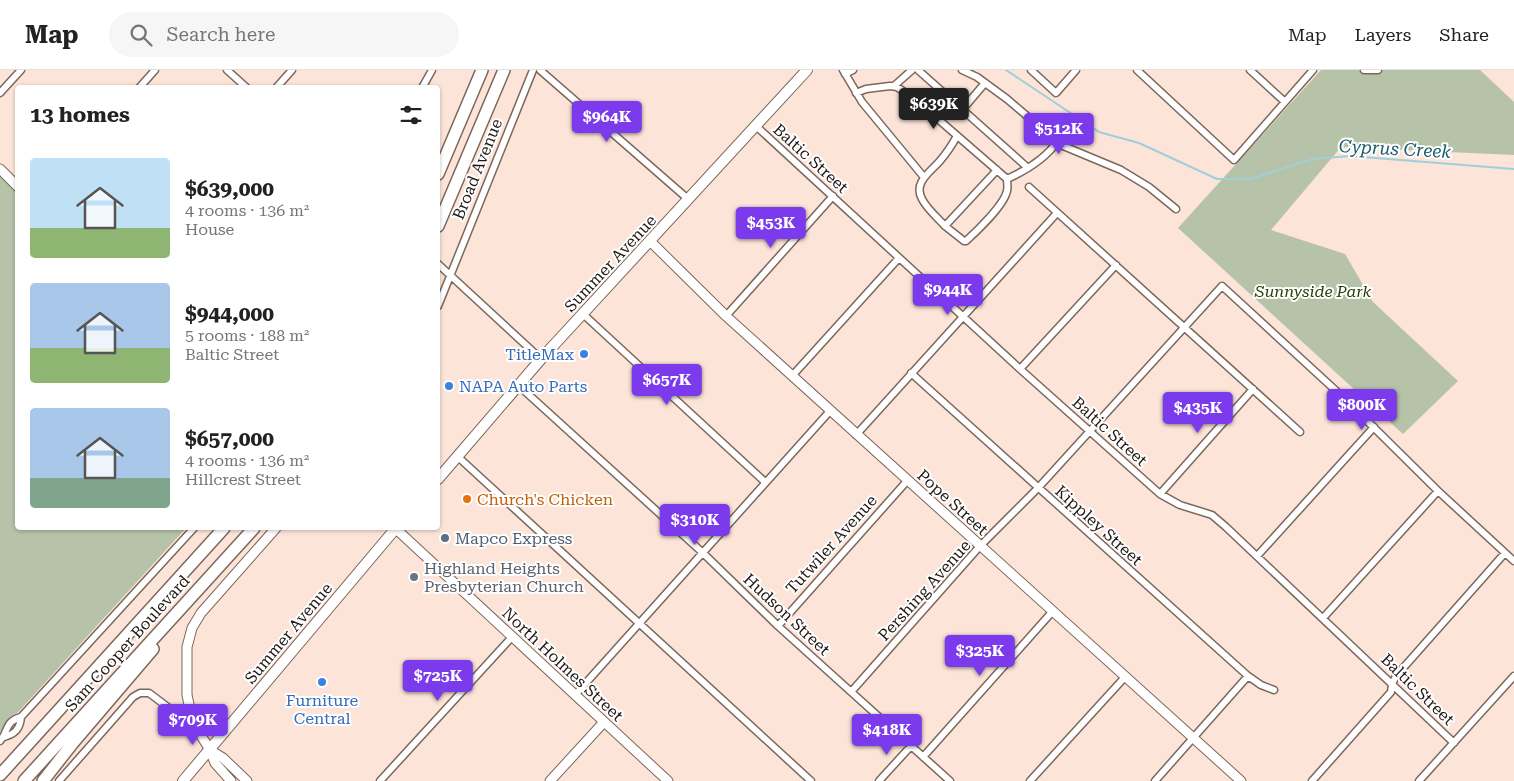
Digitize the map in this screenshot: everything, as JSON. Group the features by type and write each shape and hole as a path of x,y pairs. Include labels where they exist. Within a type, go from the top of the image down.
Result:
{"highway":[{"path":"440,169 482,70"},
{"path":"440,221 504,70"},
{"name":"Sam Cooper Boulevard","path":"0,774 222,530"},
{"name":"Sam Cooper Boulevard","path":"24,781 252,530"},
{"path":"43,781 72,744 142,663 211,575"}],"main road":[{"name":"Summer Avenue","path":"440,477 518,385 807,70"},
{"name":"Summer Avenue","path":"183,781 394,530"}],"street":[{"path":"0,92 21,70"},
{"path":"142,85 155,70"},
{"path":"227,70 244,85"},
{"path":"279,85 292,70"},
{"path":"424,85 432,70"},
{"name":"Broad Avenue","path":"440,301 533,70"},
{"path":"540,70 688,200"},
{"path":"853,70 844,72 856,93 923,176"},
{"path":"856,93 866,89 894,86 912,70"},
{"path":"918,70 1028,168"},
{"path":"962,70 985,83 1007,99 1057,142 1121,170 1149,187 1176,208"},
{"path":"1031,70 1056,93 1076,70"},
{"path":"1137,70 1234,160 1313,70"},
{"path":"1250,70 1285,102"},
{"path":"1364,70 1378,70"},
{"path":"962,110 985,83"},
{"path":"894,86 916,100 1007,179 1008,190 1004,198 966,241 945,226 920,197 923,176 938,163 957,136"},
{"name":"Baltic Street","path":"756,126 1020,369 1160,494 1180,504 1212,515 1258,555 1454,742"},
{"path":"1007,179 1028,168 1049,153 1057,142"},
{"path":"0,169 15,184"},
{"path":"945,226 996,170"},
{"path":"1029,187 1300,432"},
{"path":"726,316 833,196"},
{"path":"856,434 1057,213"},
{"name":"Pope Street","path":"650,241 726,316 1241,781"},
{"path":"792,376 899,258"},
{"path":"1020,369 1116,265"},
{"path":"440,266 541,360"},
{"name":"Pershing Avenue","path":"851,692 980,546 1038,488 1222,286 1374,427"},
{"path":"583,314 765,482"},
{"name":"Kippley Street","path":"911,373 1248,676 1261,685 1274,690"},
{"name":"Hudson Street","path":"518,385 703,553 778,626 950,781"},
{"path":"1160,494 1253,389"},
{"path":"575,695 830,410"},
{"path":"1258,555 1374,427 1438,491 1514,561"},
{"path":"457,456 811,781"},
{"name":"Tutwiler Avenue","path":"778,626 907,481"},
{"path":"1323,618 1438,491"},
{"path":"2,739 12,735 18,728 21,717 192,530"},
{"path":"231,781 215,763 191,714 187,695 187,647 192,628 200,613 274,530"},
{"name":"North Holmes Street","path":"398,530 668,781"},
{"path":"1312,781 1391,692 1396,676 1505,553"},
{"path":"923,757 1052,612"},
{"path":"380,781 512,637"},
{"path":"1155,781 1248,676"},
{"path":"1419,781 1514,676"},
{"path":"1030,781 1125,677"},
{"path":"59,781 133,697 140,692 149,693 197,729"},
{"path":"550,781 604,722"},
{"path":"879,781 911,746"},
{"path":"210,750 223,758 247,781"}],"green space":[{"name":"Sunnyside Park","path":"1321,70 1480,70 1514,102 1514,155 1341,147 1271,230 1345,254 1373,302 1458,381 1403,434 1178,228"},
{"path":"0,176 15,189 15,530 184,530 0,732"}],"waterway":[{"name":"Cyprus Creek","path":"1006,70 1099,132 1139,143 1217,179 1251,179 1312,159 1350,156 1514,169"}],"place":[{"name":"TitleMax","path":"584,354"},
{"name":"NAPA Auto Parts","path":"449,386"},
{"name":"Church's Chicken","path":"467,499"},
{"name":"Mapco Express","path":"445,538"},
{"name":"Highland Heights Presbyterian Church","path":"414,577"},
{"name":"Furniture Central","path":"322,682"}]}
